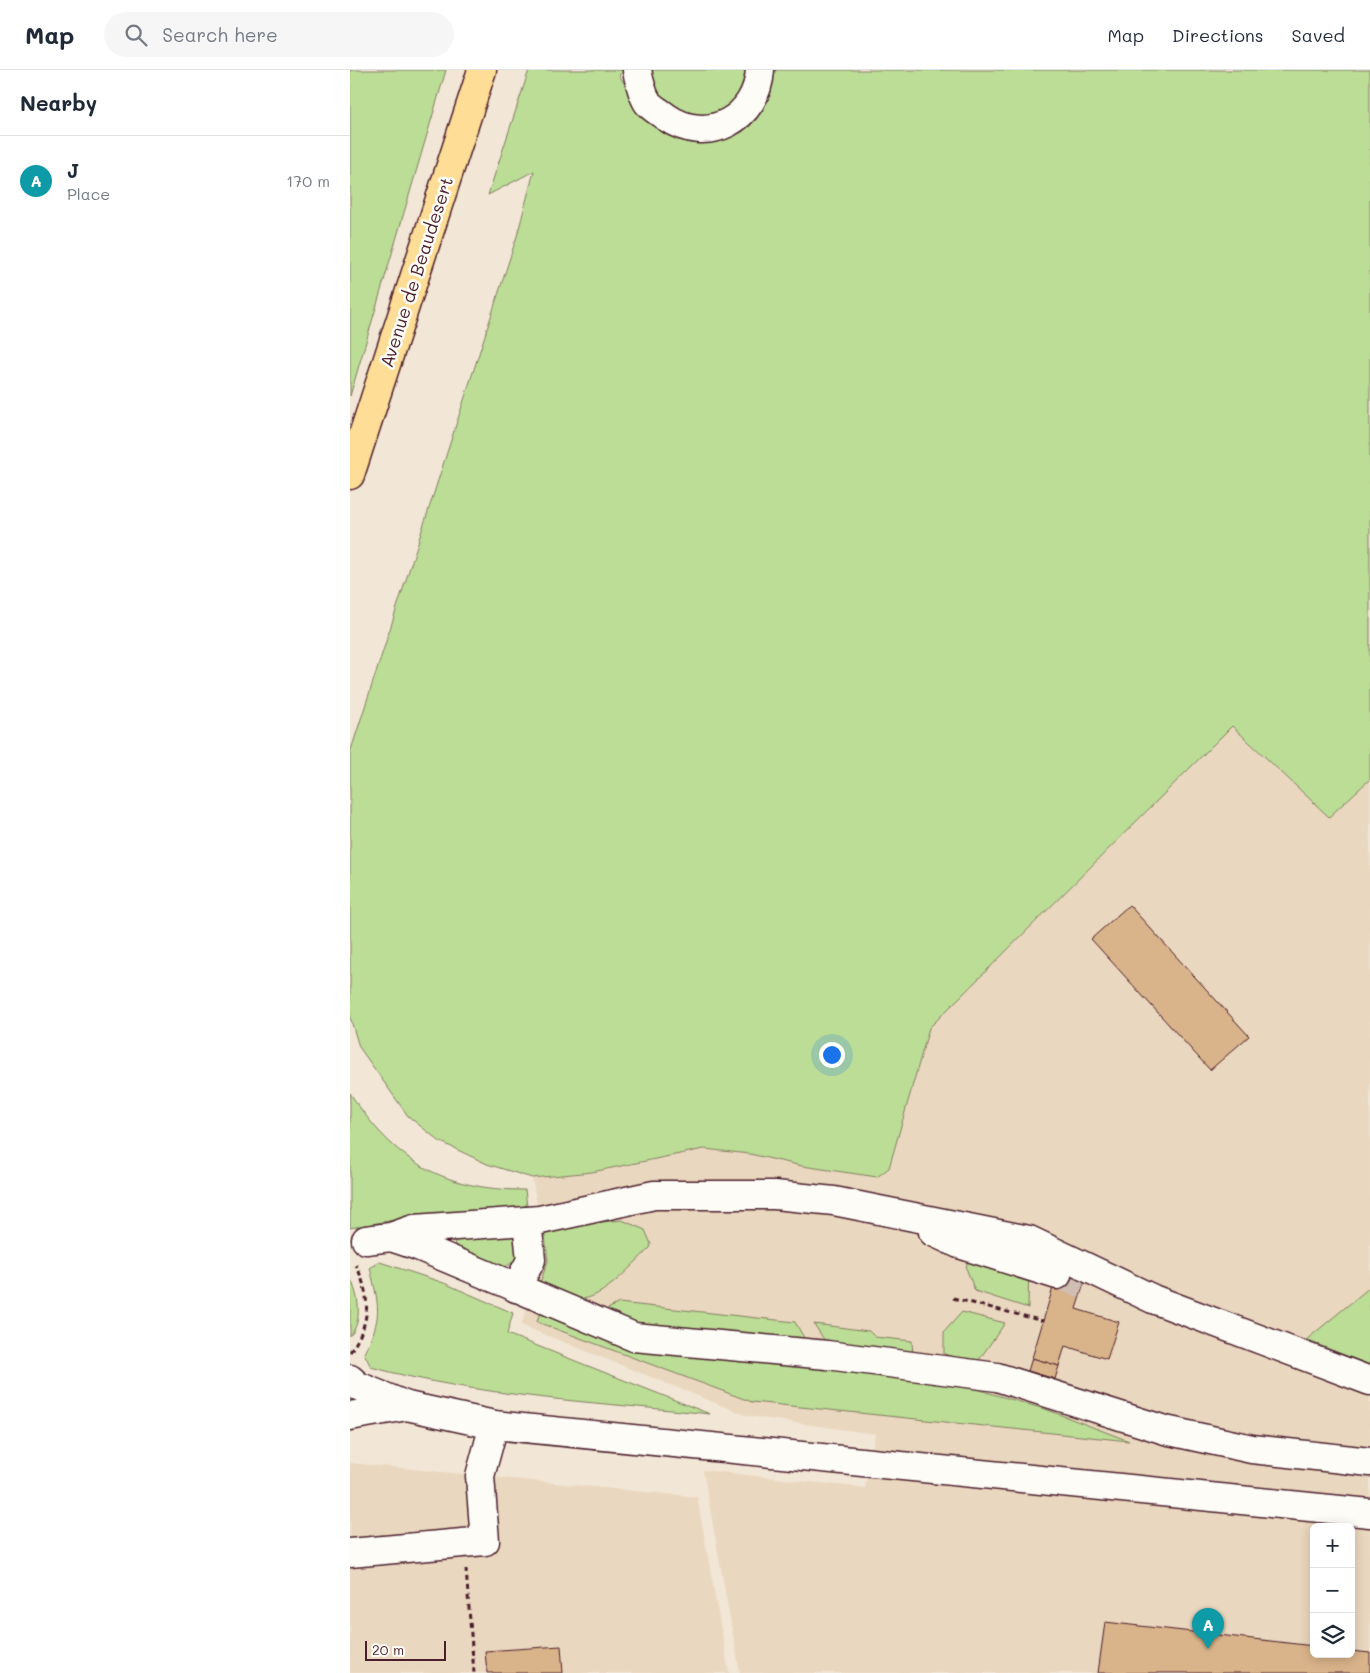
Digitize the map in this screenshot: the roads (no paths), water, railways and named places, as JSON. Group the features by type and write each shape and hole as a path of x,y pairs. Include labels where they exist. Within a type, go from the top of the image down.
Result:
{"main road":[{"name":"Avenue de Beaudesert","path":"350,475 482,70"}],"lane":[{"path":"637,70 648,104 677,124 698,128 714,128 734,120 745,110 759,85 760,70"},
{"path":"362,1246 414,1228 527,1221 576,1214 654,1195 775,1195 834,1201 1029,1240 1153,1299 1370,1381"},
{"path":"908,1216 915,1224 959,1244 1057,1275"},
{"path":"516,1288 531,1260 527,1221"},
{"path":"362,1246 418,1246 634,1337 836,1356 997,1377 1165,1430 1252,1449 1370,1462"},
{"path":"1084,1284 1153,1299"},
{"path":"350,1379 358,1386 407,1406 494,1425 1370,1513"},
{"path":"350,1416 407,1406"},
{"path":"350,1553 485,1541 480,1476 494,1425"}],"tunnel":[{"path":"1057,1275 1084,1284"}],"place":[{"name":"J","path":"1208,1649"}]}
